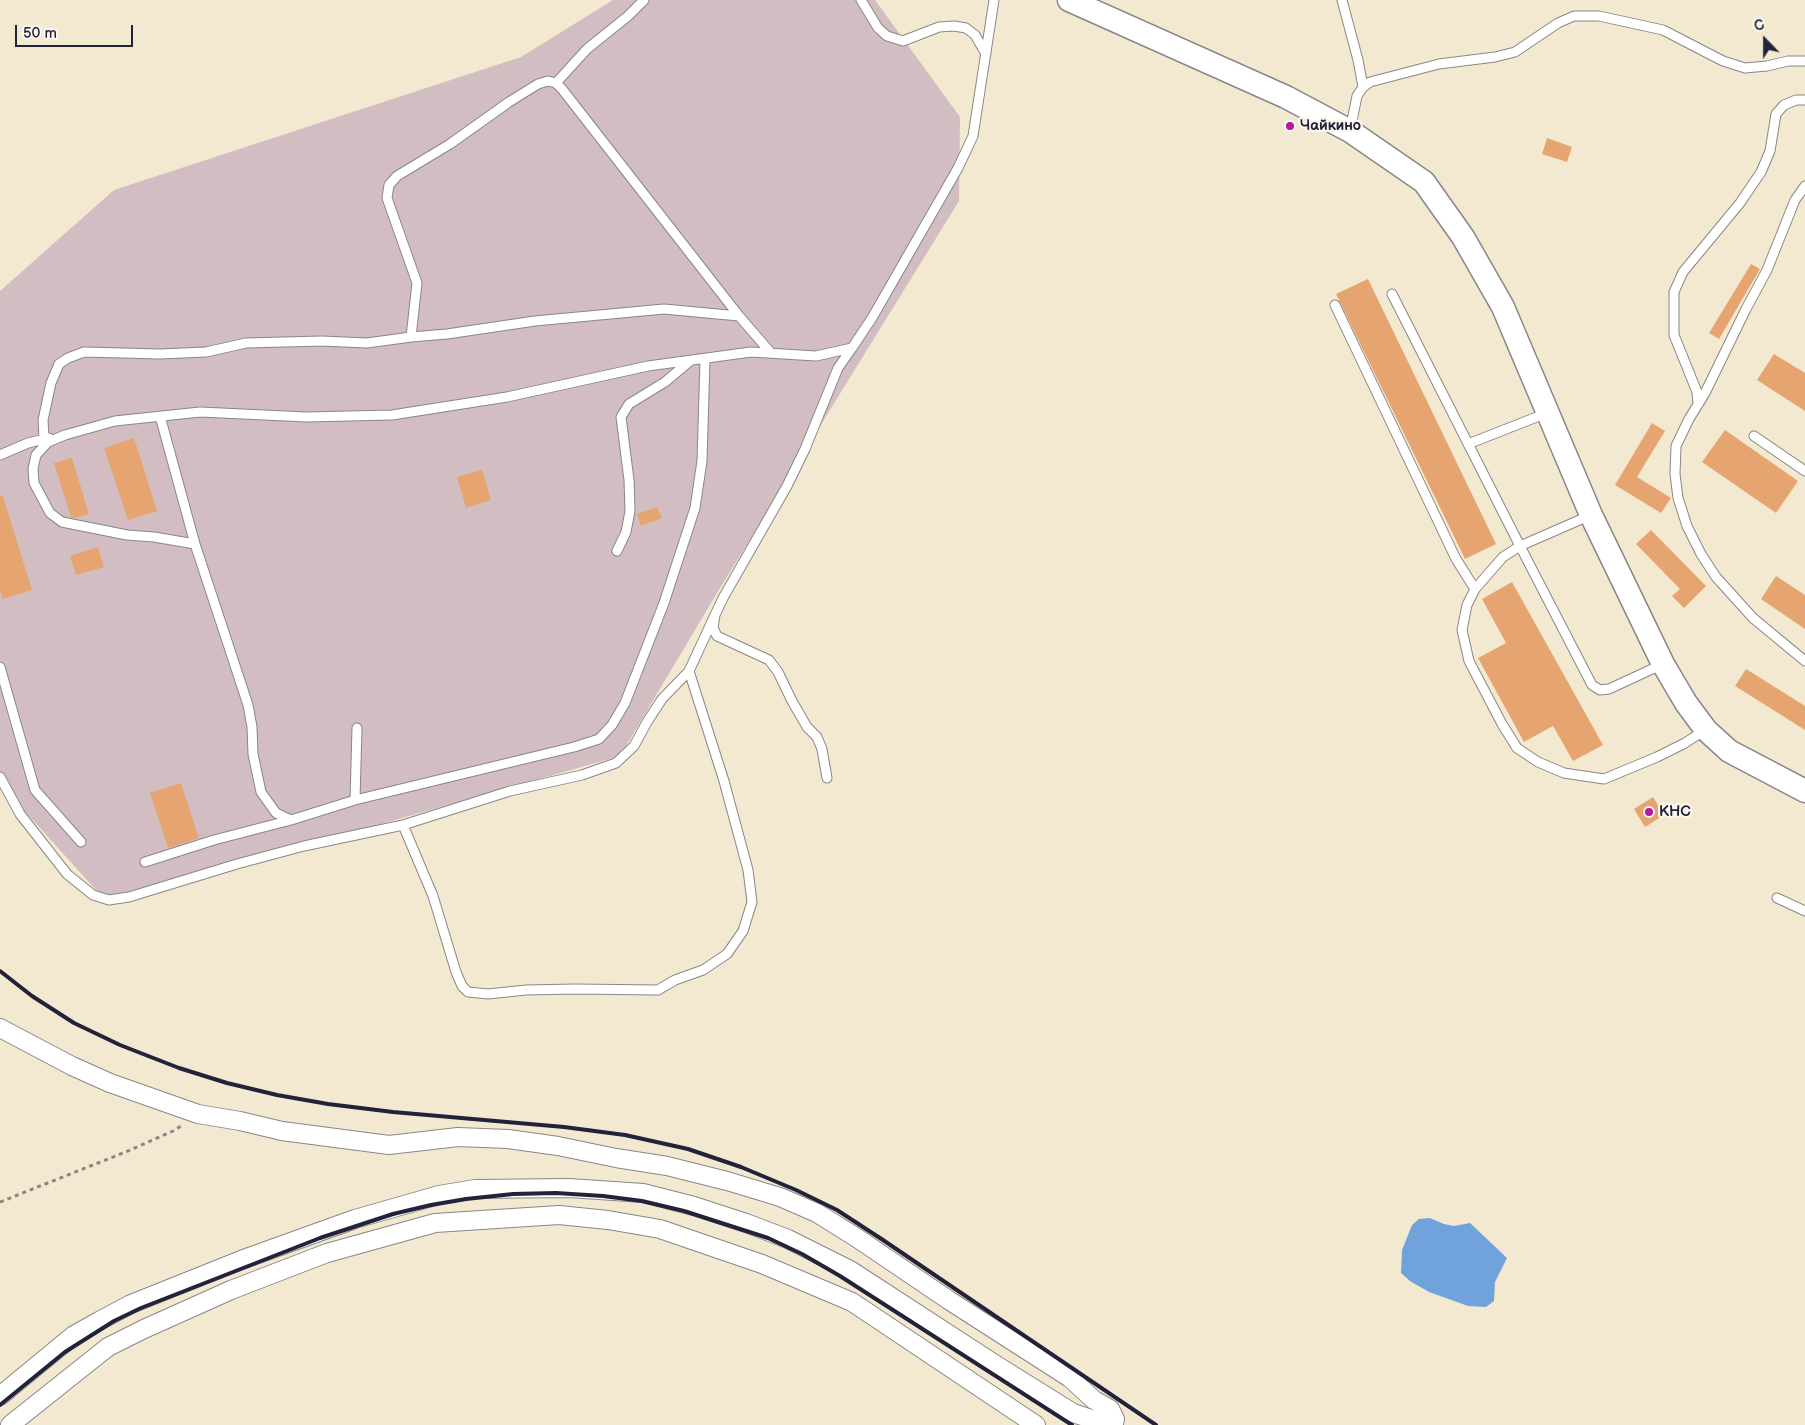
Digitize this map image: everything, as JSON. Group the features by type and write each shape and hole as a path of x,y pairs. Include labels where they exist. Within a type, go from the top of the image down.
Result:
{"street":[{"path":"1069,0 1286,98 1350,132 1424,182 1463,237 1503,306 1591,515 1663,664 1686,702 1706,730 1729,751 1756,767 1805,791"},
{"path":"0,1028 110,1083 198,1114 282,1131 389,1145 458,1138 508,1139 558,1146 668,1166 780,1197 818,1213 1070,1378 1094,1400 1110,1409 1115,1419 1114,1423 1110,1424 1073,1413 996,1366 850,1270 788,1239 694,1206 643,1193 569,1188 476,1189 439,1195 355,1218 259,1253 130,1304 74,1335 0,1396"},
{"path":"10,1425 108,1347 232,1290 327,1253 435,1223 559,1215 608,1220 660,1229 762,1264 852,1302 1036,1425"}],"lane":[{"path":"556,83 586,49 628,16 644,0"},
{"path":"860,0 878,28 887,36 903,41 939,27 954,26 966,28 975,35 986,54"},
{"path":"0,777 20,814 68,874 93,895 109,900 129,897 304,846 403,825 510,792 582,775 616,763 634,746 662,699 689,671 723,598 787,486 805,449 838,368 872,318 958,168 973,136 994,0"},
{"path":"1342,0 1363,87"},
{"path":"1350,132 1357,96 1363,87 1370,82 1439,64 1495,58 1516,52 1551,27 1574,16 1599,16 1663,30 1723,61 1745,68 1767,66 1788,61 1805,61"},
{"path":"410,337 417,282 387,198 388,185 397,176 450,144 502,106 538,84 548,81 556,83 562,89 739,316 771,353"},
{"path":"1698,404 1697,392 1674,335 1674,292 1683,272 1740,203 1761,172 1770,151 1776,114 1784,106 1796,100 1805,100"},
{"path":"1805,186 1795,200 1767,270 1698,404 1688,419 1676,446 1674,474 1678,498 1687,526 1701,554 1716,577 1754,618 1805,661"},
{"path":"1392,294 1592,685 1600,690 1609,689 1663,664"},
{"path":"1334,306 1456,559 1475,589"},
{"path":"44,438 43,420 51,383 59,364 68,358 84,352 169,354 206,352 246,343 322,341 367,344 535,322 664,309 739,316"},
{"path":"196,544 81,527 62,522 50,513 34,483 33,469 36,456 48,442 65,435 115,421 200,412 308,417 392,415 506,397 648,366 751,352 816,356 852,348"},
{"path":"145,862 214,840 291,820 355,800 574,747 599,739 612,726 625,703 664,602 695,508 702,460 705,359"},
{"path":"617,551 626,532 630,510 629,480 620,417 629,404 665,382 690,360"},
{"path":"1468,444 1548,413"},
{"path":"160,416 196,544 248,705 252,727 253,754 261,792 276,813 291,820"},
{"path":"0,456 28,443 44,438 65,435"},
{"path":"1754,436 1805,471"},
{"path":"1591,515 1520,546 1503,557 1475,589 1467,605 1462,630 1469,661 1502,724 1517,748 1538,762 1564,773 1604,779 1657,757 1706,730"},
{"path":"715,616 713,628 717,636 769,660 778,672 792,701 807,726 817,737 822,748 827,778"},
{"path":"0,667 35,790 81,842"},
{"path":"403,825 433,896 456,972 462,986 468,992 488,994 526,990 658,990 675,980 703,970 727,954 743,932 752,902 748,870 689,671"},
{"path":"355,800 357,728"},
{"path":"1777,898 1805,911"}],"path":[{"path":"0,1202 128,1152 172,1131 198,1114"}],"shaded area":[{"path":"613,0 875,0 960,117 959,201 720,588 620,756 107,902 0,784 0,291 114,190 521,57"}],"water":[{"path":"1430,1218 1454,1226 1470,1223 1507,1258 1495,1282 1494,1301 1486,1307 1468,1306 1429,1292 1410,1281 1401,1273 1402,1250 1412,1225 1419,1219"}],"building":[{"path":"1547,138 1572,147 1567,162 1542,154"},
{"path":"1751,264 1760,269 1719,339 1709,333"},
{"path":"1368,279 1496,544 1465,559 1336,294"},
{"path":"1774,354 1805,373 1805,411 1757,380"},
{"path":"1652,423 1665,431 1637,477 1671,498 1661,513 1615,485"},
{"path":"1725,430 1798,481 1776,513 1702,462"},
{"path":"134,438 157,511 128,520 104,448"},
{"path":"72,458 89,514 75,518 71,517 54,463"},
{"path":"482,470 491,500 466,508 457,477"},
{"path":"0,496 3,496 32,590 3,599 0,590"},
{"path":"657,507 662,518 641,526 637,514"},
{"path":"1651,530 1706,586 1684,608 1672,596 1680,589 1636,544"},
{"path":"98,547 104,567 76,575 70,556"},
{"path":"1776,576 1805,595 1805,629 1761,599"},
{"path":"1512,582 1603,745 1573,761 1553,726 1524,742 1478,658 1506,643 1482,599"},
{"path":"1746,669 1805,706 1805,730 1735,686"},
{"path":"181,783 199,838 168,848 150,793"},
{"name":"КНС","path":"1653,797 1664,815 1645,827 1634,809"}],"railway":[{"path":"0,971 32,996 74,1023 120,1045 179,1068 227,1083 277,1095 328,1104 393,1112 564,1127 625,1135 688,1149 741,1167 837,1210 1156,1425"},
{"path":"0,1405 65,1352 114,1321 141,1308 320,1238 393,1214 431,1205 513,1194 556,1193 642,1201 684,1211 768,1238 802,1254 840,1276 1072,1425"}],"place":[{"name":"Чайкино","path":"1290,126"},
{"name":"КНС","path":"1649,812"}]}
